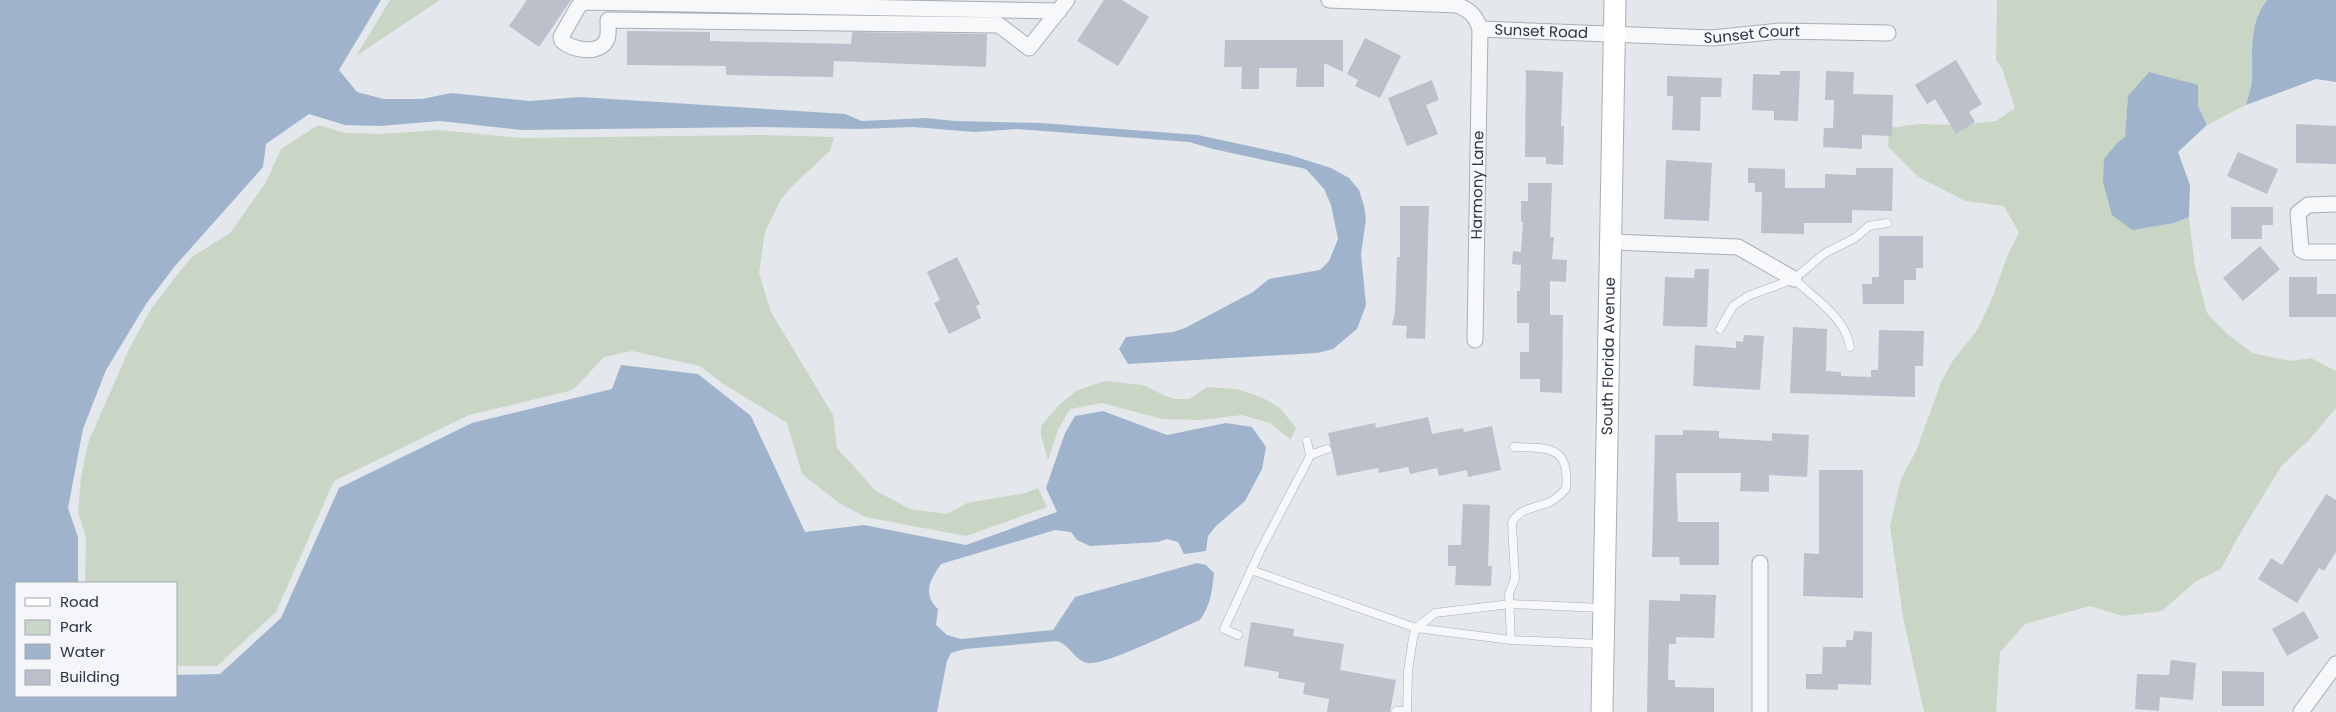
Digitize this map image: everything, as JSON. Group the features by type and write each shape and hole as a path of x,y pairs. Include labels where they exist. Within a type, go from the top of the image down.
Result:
{"street":[{"name":"Sunset Road","path":"1329,0 1457,4 1472,13 1477,19 1480,29 1615,34"},
{"name":"South Florida Avenue","path":"1602,712 1615,0"},
{"path":"583,2 1063,6 1029,48 999,25 608,20 607,39 603,46 586,50 572,48 562,41 561,37 578,7 583,2"},
{"name":"Harmony Lane","path":"1475,340 1480,29"},
{"name":"Sunset Court","path":"1615,34 1712,38 1780,31 1888,33"},
{"path":"2336,204 2308,205 2298,213 2301,250 2305,252 2336,252"},
{"path":"1611,242 1738,247 1794,279"},
{"path":"1760,563 1760,712"},
{"path":"2302,712 2336,664"}],"lane":[{"path":"1720,329 1733,306 1748,296 1794,279 1825,252 1855,238 1869,226 1887,223"},
{"path":"1794,279 1834,316 1848,336 1850,346"},
{"path":"1238,635 1224,630 1251,570 1310,455 1307,441"},
{"path":"1511,640 1510,588 1515,579 1512,524 1514,517 1520,512 1557,498 1566,489 1567,483 1567,472 1557,452 1548,448 1514,447"},
{"path":"1310,455 1327,449"},
{"path":"1251,570 1416,628 1511,640 1603,644"},
{"path":"1396,711 1407,712 1409,659 1416,628 1429,617 1441,611 1510,604 1604,608"}],"green space":[{"path":"390,0 440,0 356,56"},
{"path":"1997,0 2267,0 2261,9 2254,29 2252,81 2246,105 2207,125 2198,106 2128,96 2125,137 2117,143 2174,223 2189,217 2195,267 2207,313 2226,333 2252,353 2291,361 2311,358 2336,371 2336,408 2309,440 2282,465 2238,537 2221,569 2195,582 2162,611 2122,616 2090,606 2025,624 2000,652 1996,712 1924,712 1903,617 1890,526 1901,479 1916,451 1942,380 1952,362 1978,329 1993,296 2008,254 2019,233 2004,206 1965,201 1917,176 1888,147 1889,128 1918,124 1962,125 1996,121 2015,108 2002,68 1996,60"},
{"path":"318,125 345,133 380,134 440,130 521,138 759,135 834,137 830,151 790,188 780,201 765,232 759,273 771,312 833,415 837,448 876,491 910,509 947,514 967,503 1025,493 1038,488 1047,507 966,536 865,517 839,503 802,474 787,423 722,383 700,366 632,351 604,357 575,388 569,391 469,415 334,481 276,612 217,666 178,666 178,582 85,582 86,537 78,513 81,478 88,443 130,347 151,309 192,257 230,233 266,182 281,149"},
{"path":"1104,381 1143,385 1176,399 1189,399 1207,387 1237,389 1263,398 1280,408 1296,428 1290,441 1270,423 1242,415 1201,420 1162,419 1102,403 1070,409 1058,430 1048,460 1041,436 1041,426 1058,406 1076,391"}],"water":[{"path":"0,0 381,0 339,70 357,92 384,99 422,99 451,93 530,101 580,97 845,114 862,121 926,118 955,121 1041,123 1198,135 1290,155 1331,168 1349,178 1359,190 1366,219 1361,254 1366,305 1357,329 1333,349 1317,353 1128,364 1119,349 1126,337 1173,332 1185,328 1253,292 1269,279 1320,270 1329,261 1338,239 1331,205 1324,189 1306,169 1189,142 1017,129 975,132 913,127 859,129 759,127 521,130 440,121 379,126 345,125 309,114 266,144 263,167 175,266 146,304 106,370 83,429 68,508 78,537 78,582 15,582 15,697 178,697 178,675 220,674 281,618 339,488 472,423 612,389 621,365 698,374 751,416 805,532 864,525 966,545 1057,512 1046,488 1065,433 1075,416 1103,411 1167,435 1226,423 1252,427 1266,447 1262,469 1245,501 1216,526 1208,536 1206,551 1184,554 1178,542 1167,539 1158,542 1090,546 1077,540 1071,532 1055,530 941,564 929,587 930,598 938,609 936,625 947,635 961,639 1053,630 1075,597 1197,563 1206,565 1214,573 1213,586 1204,614 1200,620 1143,646 1097,662 1083,662 1066,646 1057,641 965,649 951,653 947,661 937,712 0,712"},
{"path":"2267,0 2336,0 2336,82 2316,79 2246,105 2252,81 2254,29 2261,9"},
{"path":"2149,72 2198,85 2198,106 2207,125 2178,152 2190,185 2189,217 2174,223 2132,230 2112,215 2103,182 2104,159 2117,143 2125,137 2128,96"}],"building":[{"path":"527,0 571,0 539,47 509,26"},
{"path":"1104,0 1122,0 1149,17 1118,66 1077,41"},
{"path":"627,31 710,32 710,41 851,44 852,32 987,34 986,67 834,61 833,77 726,75 726,66 627,65"},
{"path":"1365,38 1401,56 1380,98 1355,86 1358,80 1347,74"},
{"path":"1225,40 1343,40 1343,72 1324,63 1324,87 1296,87 1297,68 1259,68 1259,89 1241,89 1242,67 1224,67"},
{"path":"1956,60 1982,104 1969,112 1975,122 1956,134 1935,99 1927,104 1915,85"},
{"path":"1526,70 1563,72 1561,126 1564,126 1563,165 1546,164 1546,157 1525,157"},
{"path":"1780,71 1800,71 1798,121 1774,120 1774,111 1752,110 1753,74 1780,75"},
{"path":"1826,71 1854,72 1853,94 1893,95 1892,136 1862,135 1862,149 1823,147 1824,128 1833,128 1834,100 1825,100"},
{"path":"1667,76 1722,78 1721,97 1701,97 1700,131 1672,130 1673,96 1667,96"},
{"path":"1432,80 1439,100 1426,105 1438,134 1407,146 1388,98"},
{"path":"2296,124 2336,126 2336,164 2296,163"},
{"path":"2238,152 2278,169 2267,194 2227,176"},
{"path":"1666,160 1712,163 1709,221 1664,219"},
{"path":"1748,168 1785,169 1785,188 1825,188 1825,174 1856,175 1856,168 1893,168 1892,211 1852,210 1852,223 1804,223 1804,234 1761,233 1762,192 1755,192 1755,183 1748,183"},
{"path":"1528,183 1552,183 1550,237 1554,237 1552,259 1567,260 1566,282 1550,281 1550,315 1563,315 1562,393 1540,392 1540,379 1520,379 1520,352 1529,352 1529,323 1517,323 1517,291 1520,291 1521,265 1512,264 1513,251 1521,252 1523,222 1521,222 1521,201 1528,201"},
{"path":"1400,206 1429,206 1425,339 1406,338 1407,326 1392,325 1395,312 1397,257 1400,257"},
{"path":"2231,207 2273,207 2273,225 2262,225 2262,239 2231,239"},
{"path":"1879,236 1923,236 1923,268 1916,268 1916,280 1904,280 1904,304 1863,304 1862,284 1872,284 1872,277 1879,277"},
{"path":"2260,246 2280,269 2243,301 2223,278"},
{"path":"957,257 980,304 976,306 981,318 949,334 934,303 940,300 927,272"},
{"path":"1695,269 1709,269 1707,327 1663,326 1665,277 1694,278"},
{"path":"2289,277 2317,277 2317,294 2336,294 2336,317 2289,317"},
{"path":"1793,327 1827,329 1826,371 1841,372 1841,376 1871,377 1871,370 1878,370 1879,330 1924,331 1923,366 1915,366 1915,397 1790,393"},
{"path":"1744,335 1764,336 1760,390 1693,386 1695,345 1736,348 1736,341 1743,342"},
{"path":"1428,417 1432,434 1463,428 1464,432 1492,426 1501,470 1468,477 1467,470 1439,476 1437,468 1410,474 1408,467 1379,473 1378,468 1337,476 1328,433 1375,423 1376,428"},
{"path":"1683,430 1719,431 1719,438 1772,441 1772,433 1809,435 1807,477 1769,475 1769,492 1740,491 1741,473 1676,473 1678,522 1719,522 1719,565 1680,565 1679,557 1652,557 1655,435 1683,435"},
{"path":"1819,470 1863,470 1863,598 1803,596 1804,553 1819,554"},
{"path":"2326,494 2336,500 2336,552 2324,571 2319,568 2297,603 2258,579 2271,558 2282,565"},
{"path":"1463,504 1490,505 1488,566 1492,566 1491,586 1455,585 1456,566 1448,566 1448,545 1461,545"},
{"path":"1680,594 1716,595 1714,638 1676,637 1676,644 1669,644 1668,680 1675,680 1675,687 1714,688 1714,712 1647,712 1649,600 1680,601"},
{"path":"2304,611 2319,638 2287,656 2272,629"},
{"path":"1251,622 1294,629 1293,636 1344,644 1340,670 1396,680 1390,712 1327,712 1329,699 1303,694 1305,683 1278,678 1279,672 1244,666"},
{"path":"1854,631 1872,632 1871,685 1838,684 1838,690 1806,689 1806,674 1822,674 1823,647 1846,647 1846,640 1853,640"},
{"path":"2171,660 2196,663 2193,700 2160,697 2159,711 2135,709 2137,674 2169,675"},
{"path":"2222,671 2264,672 2264,706 2222,706"}]}
